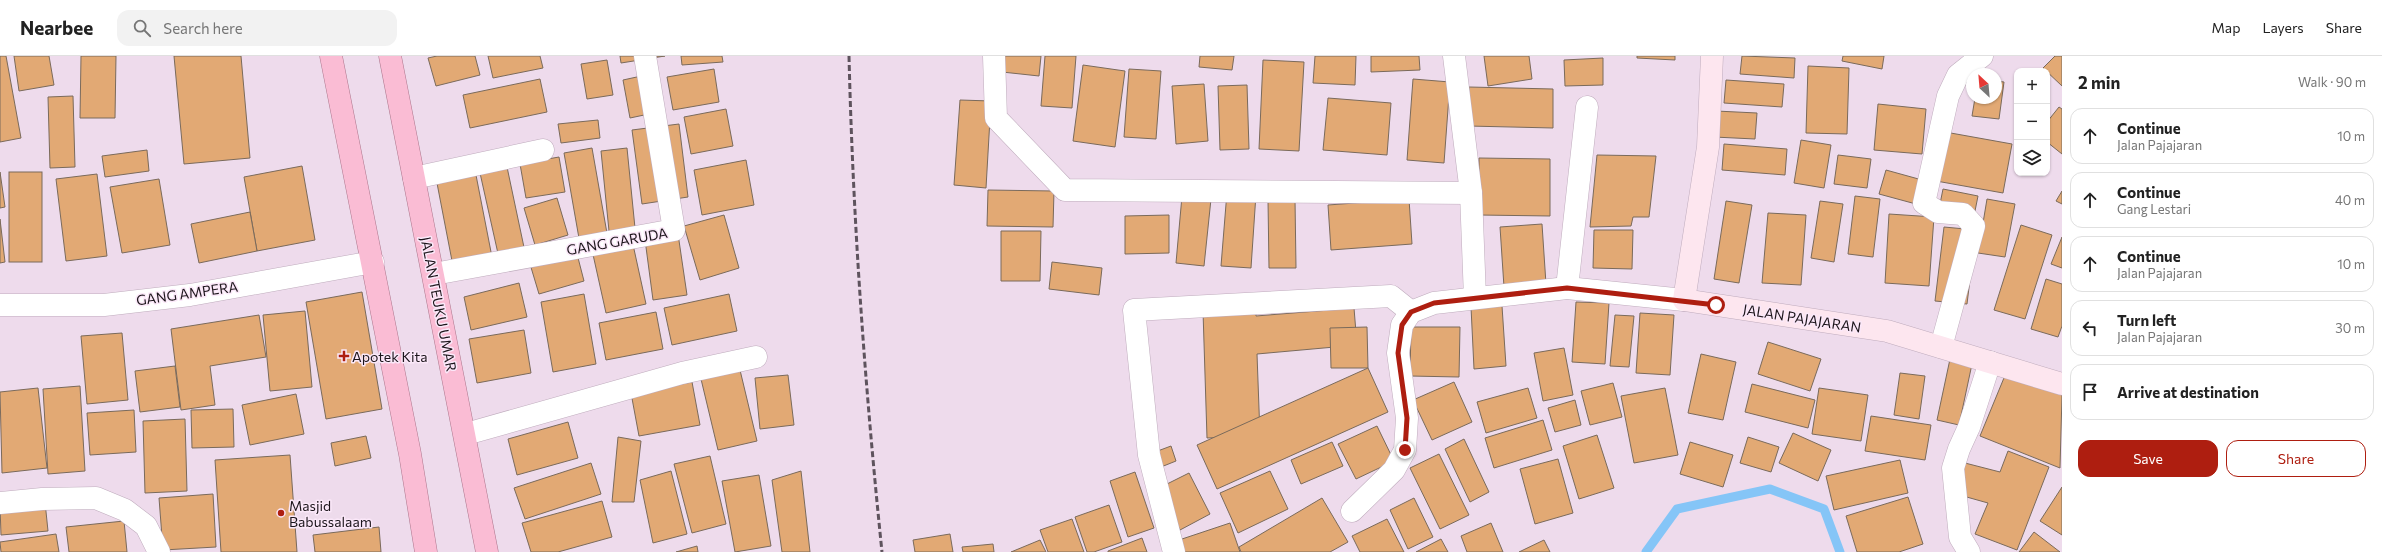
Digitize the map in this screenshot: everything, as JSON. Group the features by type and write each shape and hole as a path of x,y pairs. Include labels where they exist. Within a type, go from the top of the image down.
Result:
{"highway":[{"path":"331,56 410,454 426,552"},
{"name":"JALAN TEUKU UMAR","path":"390,56 466,434 487,552"}],"main road":[{"path":"1684,300 1708,147 1712,56"},
{"name":"JALAN PAJAJARAN","path":"1684,300 1887,331 2062,384"}],"street":[{"name":"GANG GARUDA","path":"434,274 674,230 645,56"},
{"path":"994,56 996,118 1065,190 1471,193"},
{"path":"1454,56 1471,193 1475,298"},
{"path":"1941,347 1974,226 1963,214 1938,212 1924,203 1948,96 1958,75 1982,56"},
{"path":"1567,288 1587,107"},
{"path":"414,178 543,150"},
{"name":"GANG AMPERA","path":"0,305 104,305 190,295 373,262"},
{"path":"1352,511 1394,470 1405,450 1407,418 1398,353 1402,325 1411,312 1434,303 1567,288 1684,300"},
{"path":"1174,552 1149,455 1134,310 1391,296 1411,312"},
{"path":"466,434 682,373 756,357"},
{"path":"1969,552 1960,537 1953,468 1959,449 1969,427 1990,362"},
{"path":"0,503 42,499 96,498 125,510 146,526 159,552"}],"building":[{"path":"0,56 6,56 21,138 0,142"},
{"path":"14,56 49,56 54,85 19,91"},
{"path":"81,56 116,56 115,118 80,118"},
{"path":"174,56 241,56 250,158 184,164"},
{"path":"437,56 475,56 480,75 436,86 428,58"},
{"path":"488,56 540,56 543,68 493,78"},
{"path":"620,56 665,56 621,63"},
{"path":"681,56 722,56 723,62 682,65"},
{"path":"1004,56 1041,56 1039,76 1002,72"},
{"path":"1045,56 1076,56 1072,108 1041,106"},
{"path":"1200,56 1234,56 1232,70 1199,67"},
{"path":"1315,56 1356,56 1355,85 1313,83"},
{"path":"1371,56 1419,56 1420,70 1371,72"},
{"path":"1484,56 1529,56 1532,79 1488,86"},
{"path":"1637,56 1675,56 1675,60 1637,58"},
{"path":"1742,56 1795,58 1794,78 1740,74"},
{"path":"1843,56 1884,56 1882,69 1842,61"},
{"path":"2055,56 2062,56 2062,86 2050,75 2050,68 2043,68"},
{"path":"1603,58 1603,85 1565,86 1564,60"},
{"path":"607,60 613,95 587,99 581,64"},
{"path":"1263,60 1304,62 1299,151 1259,149"},
{"path":"1083,65 1125,71 1115,147 1073,141"},
{"path":"1808,66 1849,68 1847,134 1806,133"},
{"path":"714,69 719,102 673,110 667,77"},
{"path":"1129,69 1161,71 1156,139 1124,137"},
{"path":"655,73 663,111 630,118 623,80"},
{"path":"540,79 547,112 470,128 463,95"},
{"path":"1413,79 1450,82 1444,163 1407,160"},
{"path":"1726,80 1784,84 1782,107 1724,103"},
{"path":"2002,82 2004,82 2002,97"},
{"path":"1204,84 1208,141 1176,144 1172,86"},
{"path":"1247,85 1249,149 1220,150 1218,86"},
{"path":"1469,87 1553,89 1553,128 1468,126"},
{"path":"73,96 75,167 50,168 48,97"},
{"path":"1328,98 1391,103 1387,155 1323,150"},
{"path":"960,100 991,101 986,188 954,185"},
{"path":"1878,104 1926,109 1922,154 1874,150"},
{"path":"1974,104 2001,104 1999,119 1972,116"},
{"path":"2059,107 2062,109 2062,154 2050,144 2050,118"},
{"path":"726,109 733,146 691,154 684,117"},
{"path":"1716,111 1757,113 1755,139 1714,137"},
{"path":"598,120 600,138 561,143 558,124"},
{"path":"679,124 688,197 642,204 632,130"},
{"path":"1934,130 2012,144 2003,193 1925,179"},
{"path":"1801,140 1831,145 1824,188 1794,183"},
{"path":"1724,144 1787,149 1785,175 1722,170"},
{"path":"592,148 608,239 580,244 564,153"},
{"path":"627,148 635,228 609,231 601,151"},
{"path":"147,150 149,171 105,177 102,156"},
{"path":"1597,155 1656,156 1649,217 1633,217 1631,226 1590,227"},
{"path":"1838,155 1871,159 1867,188 1834,184"},
{"path":"559,157 565,192 526,198 520,164"},
{"path":"1479,158 1550,159 1550,216 1479,215"},
{"path":"746,160 754,205 702,215 694,170"},
{"path":"302,166 315,240 257,251 244,177"},
{"path":"507,167 525,252 499,258 480,173"},
{"path":"475,170 492,257 453,266 436,178"},
{"path":"1886,170 1933,183 1927,207 1879,194"},
{"path":"0,172 5,207 0,208"},
{"path":"9,172 42,172 42,262 9,262"},
{"path":"97,174 107,256 66,261 56,179"},
{"path":"159,179 170,245 122,253 110,187"},
{"path":"1943,189 1978,196 1973,221 1938,214"},
{"path":"988,190 1054,191 1053,227 987,226"},
{"path":"2062,191 2062,204 2056,201"},
{"path":"1227,192 1256,194 1251,268 1221,266"},
{"path":"1182,196 1211,199 1204,266 1176,263"},
{"path":"1855,196 1880,199 1873,257 1848,254"},
{"path":"557,198 568,235 535,245 524,208"},
{"path":"1295,199 1296,268 1269,268 1268,200"},
{"path":"1409,199 1412,244 1331,250 1328,205"},
{"path":"1987,199 2015,204 2005,257 1978,253"},
{"path":"1726,201 1752,205 1739,283 1714,279"},
{"path":"1820,201 1843,204 1834,262 1811,258"},
{"path":"250,212 257,251 199,263 191,224"},
{"path":"1768,213 1806,215 1801,285 1762,283"},
{"path":"1889,214 1934,217 1929,286 1885,283"},
{"path":"724,215 739,268 700,280 684,226"},
{"path":"1169,215 1169,253 1125,254 1125,216"},
{"path":"0,219 5,262 0,263"},
{"path":"1542,224 1546,284 1504,287 1500,227"},
{"path":"2021,225 2052,235 2025,319 1994,310"},
{"path":"677,227 687,295 653,300 644,232"},
{"path":"1944,227 1976,230 1967,304 1935,301"},
{"path":"1594,230 1633,230 1632,269 1593,268"},
{"path":"1001,231 1041,231 1040,281 1001,281"},
{"path":"2062,237 2062,268 2051,264"},
{"path":"632,240 646,304 606,313 592,250"},
{"path":"576,250 584,281 539,294 530,264"},
{"path":"1052,262 1102,268 1099,295 1049,289"},
{"path":"2046,279 2062,284 2062,326 2058,337 2031,329"},
{"path":"519,283 527,317 471,330 464,297"},
{"name":"Apotek Kita","path":"362,292 382,409 326,419 306,302"},
{"path":"584,294 596,364 553,372 541,302"},
{"path":"729,294 737,331 672,345 664,308"},
{"path":"1576,302 1609,303 1605,364 1572,362"},
{"path":"1502,306 1506,366 1474,369 1471,307"},
{"path":"1354,308 1357,345 1257,354 1260,436 1207,438 1203,311 1256,310 1256,316"},
{"path":"305,311 312,387 270,391 263,315"},
{"path":"656,312 663,349 606,360 599,323"},
{"path":"1640,313 1674,315 1670,375 1636,373"},
{"path":"259,315 266,357 210,366 215,405 181,410 171,329"},
{"path":"1615,315 1634,316 1629,367 1610,366"},
{"path":"1367,327 1368,368 1331,368 1330,328"},
{"path":"1411,327 1460,327 1459,377 1410,376"},
{"path":"524,330 531,373 477,383 469,339"},
{"path":"122,333 128,400 87,404 81,336"},
{"path":"1768,342 1821,359 1810,391 1758,374"},
{"path":"1564,348 1573,395 1543,401 1534,353"},
{"path":"1701,354 1736,362 1723,420 1688,413"},
{"path":"1950,359 1972,364 1959,425 1937,420"},
{"path":"175,366 180,407 140,412 135,371"},
{"path":"1368,368 1388,412 1217,489 1197,445"},
{"path":"740,370 757,441 718,450 701,379"},
{"path":"1900,373 1925,376 1919,419 1894,415"},
{"path":"2006,373 2062,395 2060,468 1980,436"},
{"path":"788,375 794,425 760,429 755,378"},
{"path":"692,382 700,425 639,436 631,393"},
{"path":"1454,382 1472,422 1432,440 1413,400"},
{"path":"1613,383 1622,417 1590,425 1581,391"},
{"path":"1752,384 1815,400 1808,428 1745,412"},
{"path":"80,386 85,471 48,474 43,389"},
{"path":"38,388 47,468 2,473 0,392"},
{"path":"1528,388 1537,418 1486,433 1477,402"},
{"path":"1665,388 1678,455 1634,463 1621,396"},
{"path":"1819,388 1868,395 1861,441 1812,434"},
{"path":"296,394 304,434 250,445 242,405"},
{"path":"1575,400 1581,425 1555,432 1548,408"},
{"path":"233,409 234,447 192,448 191,410"},
{"path":"134,410 136,452 90,455 87,413"},
{"path":"1871,416 1931,425 1925,460 1865,451"},
{"path":"185,419 187,491 145,493 143,421"},
{"path":"1543,420 1552,450 1494,468 1485,438"},
{"path":"568,422 578,458 517,475 508,439"},
{"path":"1377,426 1394,461 1356,479 1338,444"},
{"path":"1793,433 1831,450 1818,481 1779,463"},
{"path":"1597,435 1614,488 1579,499 1563,446"},
{"path":"366,436 371,458 335,466 331,443"},
{"path":"618,437 641,441 634,502 612,502"},
{"path":"1748,437 1779,447 1771,472 1740,463"},
{"path":"1464,439 1489,492 1470,502 1445,449"},
{"path":"1332,442 1343,466 1301,484 1291,460"},
{"path":"1690,442 1733,455 1723,487 1680,474"},
{"path":"1171,446 1176,461 1161,467 1155,452"},
{"path":"2008,451 2049,467 2017,550 1975,534 1988,503 1956,494 1965,463 2000,472"},
{"path":"1439,454 1469,515 1440,529 1410,468"},
{"path":"290,455 297,552 221,552 215,460"},
{"path":"710,456 726,524 692,533 674,464"},
{"path":"1558,459 1573,513 1535,524 1520,469"},
{"path":"1900,460 1908,493 1834,510 1826,476"},
{"path":"591,463 601,494 525,519 514,488"},
{"path":"671,471 687,534 653,543 640,480"},
{"path":"801,471 810,552 782,552 772,480"},
{"path":"1270,471 1288,509 1238,533 1220,493"},
{"path":"1135,472 1154,528 1128,537 1110,481"},
{"path":"1189,473 1210,514 1180,530 1159,488"},
{"path":"759,475 771,546 735,552 722,481"},
{"path":"2062,487 2062,535 2040,521"},
{"path":"213,494 216,547 163,550 159,498"},
{"path":"1908,497 1923,544 1899,552 1857,552 1846,516"},
{"path":"1322,498 1348,542 1330,552 1241,552 1239,547"},
{"path":"1414,498 1433,537 1408,549 1390,510"},
{"path":"602,501 612,537 558,552 531,552 522,523"},
{"path":"45,502 48,531 1,535 0,506"},
{"path":"1109,505 1122,542 1094,552 1087,552 1075,517"},
{"path":"1072,519 1084,552 1048,552 1040,530"},
{"path":"1387,519 1404,552 1360,552 1352,536"},
{"path":"124,521 127,552 69,552 66,527"},
{"path":"1230,523 1240,552 1176,552 1173,542"},
{"path":"1491,523 1503,552 1467,552 1461,536"},
{"path":"379,527 381,552 315,552 313,535"},
{"path":"2034,532 2060,552 2019,552"},
{"path":"56,534 59,552 1,552 0,542"},
{"path":"950,534 953,552 915,552 913,540"},
{"path":"1142,538 1147,552 1108,552 1108,551"},
{"path":"1441,539 1448,552 1416,552"},
{"path":"1040,540 1046,552 1011,552"},
{"path":"1544,540 1550,552 1519,552"},
{"path":"993,544 994,552 963,552 962,547"},
{"path":"697,546 698,552 676,552"}],"waterway":[{"path":"1646,552 1677,509 1770,489 1824,509 1840,552"}],"railway":[{"path":"849,56 853,180 861,304 870,428 882,552"}],"place":[{"name":"Apotek Kita","path":"344,356"},
{"name":"Masjid Babussalaam","path":"281,513"}],"route":[{"path":"1405,450 1407,418 1398,353 1402,325 1411,312 1434,303 1567,288 1684,300 1716,305"}]}
